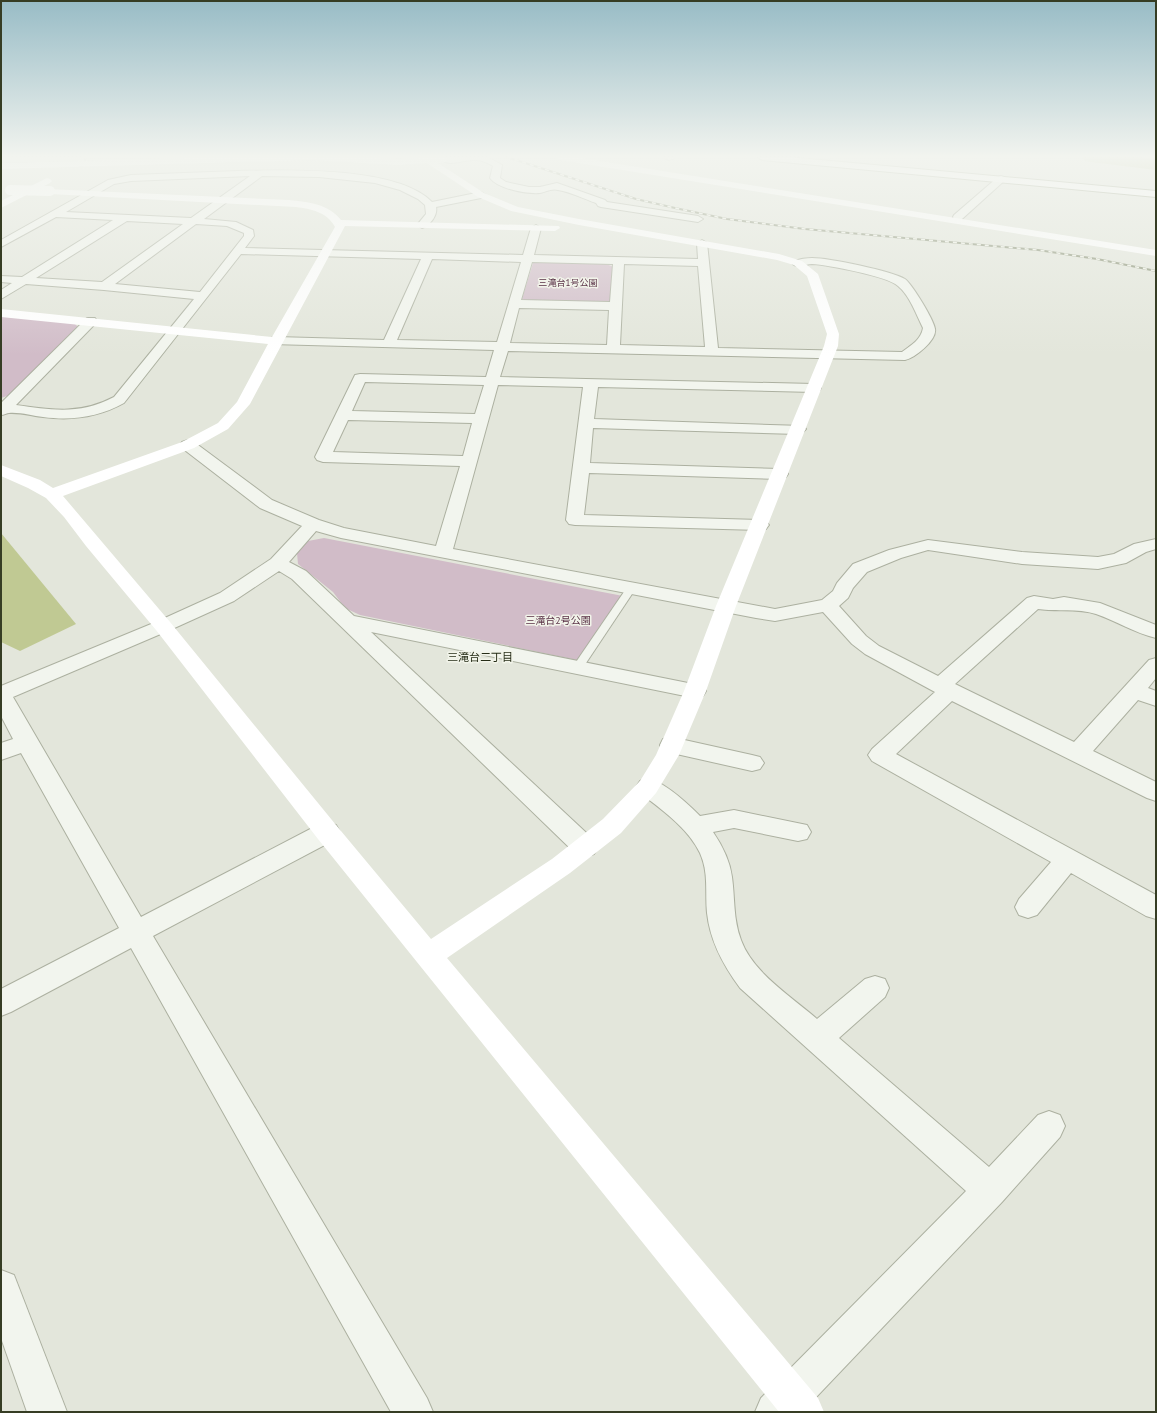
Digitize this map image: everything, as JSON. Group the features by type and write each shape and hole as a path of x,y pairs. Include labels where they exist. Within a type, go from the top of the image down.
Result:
{"main road":[{"path":"52,494 188,445 223,426 243,404 276,341 340,227 339,223 627,230"},
{"path":"429,954 561,866 612,826 648,787 667,755 695,691 726,606 828,354 833,334 812,274 798,263 778,257 588,223"},
{"path":"969,223 1156,253"},
{"path":"1,313 276,341"},
{"path":"1,470 34,484 52,494 70,513 92,542 163,626 327,832 429,954 790,1407"}],"street":[{"path":"1,244 38,223"},
{"path":"1,295 116,223"},
{"path":"104,286 190,223"},
{"path":"2,409 70,415 89,412 110,406 119,400 239,251 249,236 249,232 243,228 226,223"},
{"path":"443,552 536,228"},
{"path":"702,243 712,351"},
{"path":"239,251 704,263"},
{"path":"389,343 428,256"},
{"path":"614,349 619,261"},
{"path":"276,341 905,356 926,338 930,332 906,286 893,278 880,274 812,261 798,263"},
{"path":"1,279 104,286 203,296"},
{"path":"514,304 617,306"},
{"path":"2,409 91,321"},
{"path":"470,461 323,457 360,378 814,388"},
{"path":"591,384 588,423 575,520 760,525"},
{"path":"343,415 482,419"},
{"path":"588,423 798,429"},
{"path":"188,445 266,504 313,524 341,533 775,615 828,605 841,594 844,587 860,568 911,549 928,545 1022,558 1098,563 1119,559 1140,548 1156,544"},
{"path":"581,468 780,474"},
{"path":"313,524 278,563 260,577 228,597 1,695 13,747 136,932 413,1412"},
{"path":"278,563 299,575 585,847"},
{"path":"1156,632 1100,609 1034,602 880,755 1156,908"},
{"path":"828,605 859,640 872,650 1156,792"},
{"path":"348,621 695,691"},
{"path":"1078,753 1156,665"},
{"path":"1134,690 1156,699"},
{"path":"671,745 752,763"},
{"path":"648,787 674,806 695,826 710,848 717,864 721,880 721,913 726,938 737,963 750,979 990,1190"},
{"path":"695,826 734,819 798,832"},
{"path":"1,1003 327,832"},
{"path":"1028,907 1068,859"},
{"path":"817,1038 875,988"},
{"path":"790,1407 1049,1126"},
{"path":"1,1288 48,1412"}],"lane":[{"path":"578,667 631,588"}],"green space":[{"name":"三滝台1号公園","path":"539,261 603,263 614,267 612,299 606,303 530,302 522,299 533,263"},
{"path":"1,316 74,323 78,327 10,395 1,398"},
{"name":"三滝台2号公園","path":"324,538 623,596 577,660 360,615 345,608 333,592 298,564 297,553 308,541"}],"shaded area":[{"path":"1,533 76,624 20,651 1,642"}],"railway":[{"path":"758,223 805,229 1038,250 1097,259 1156,271"}],"district":[{"name":"三滝台二丁目","path":"480,657"}]}
